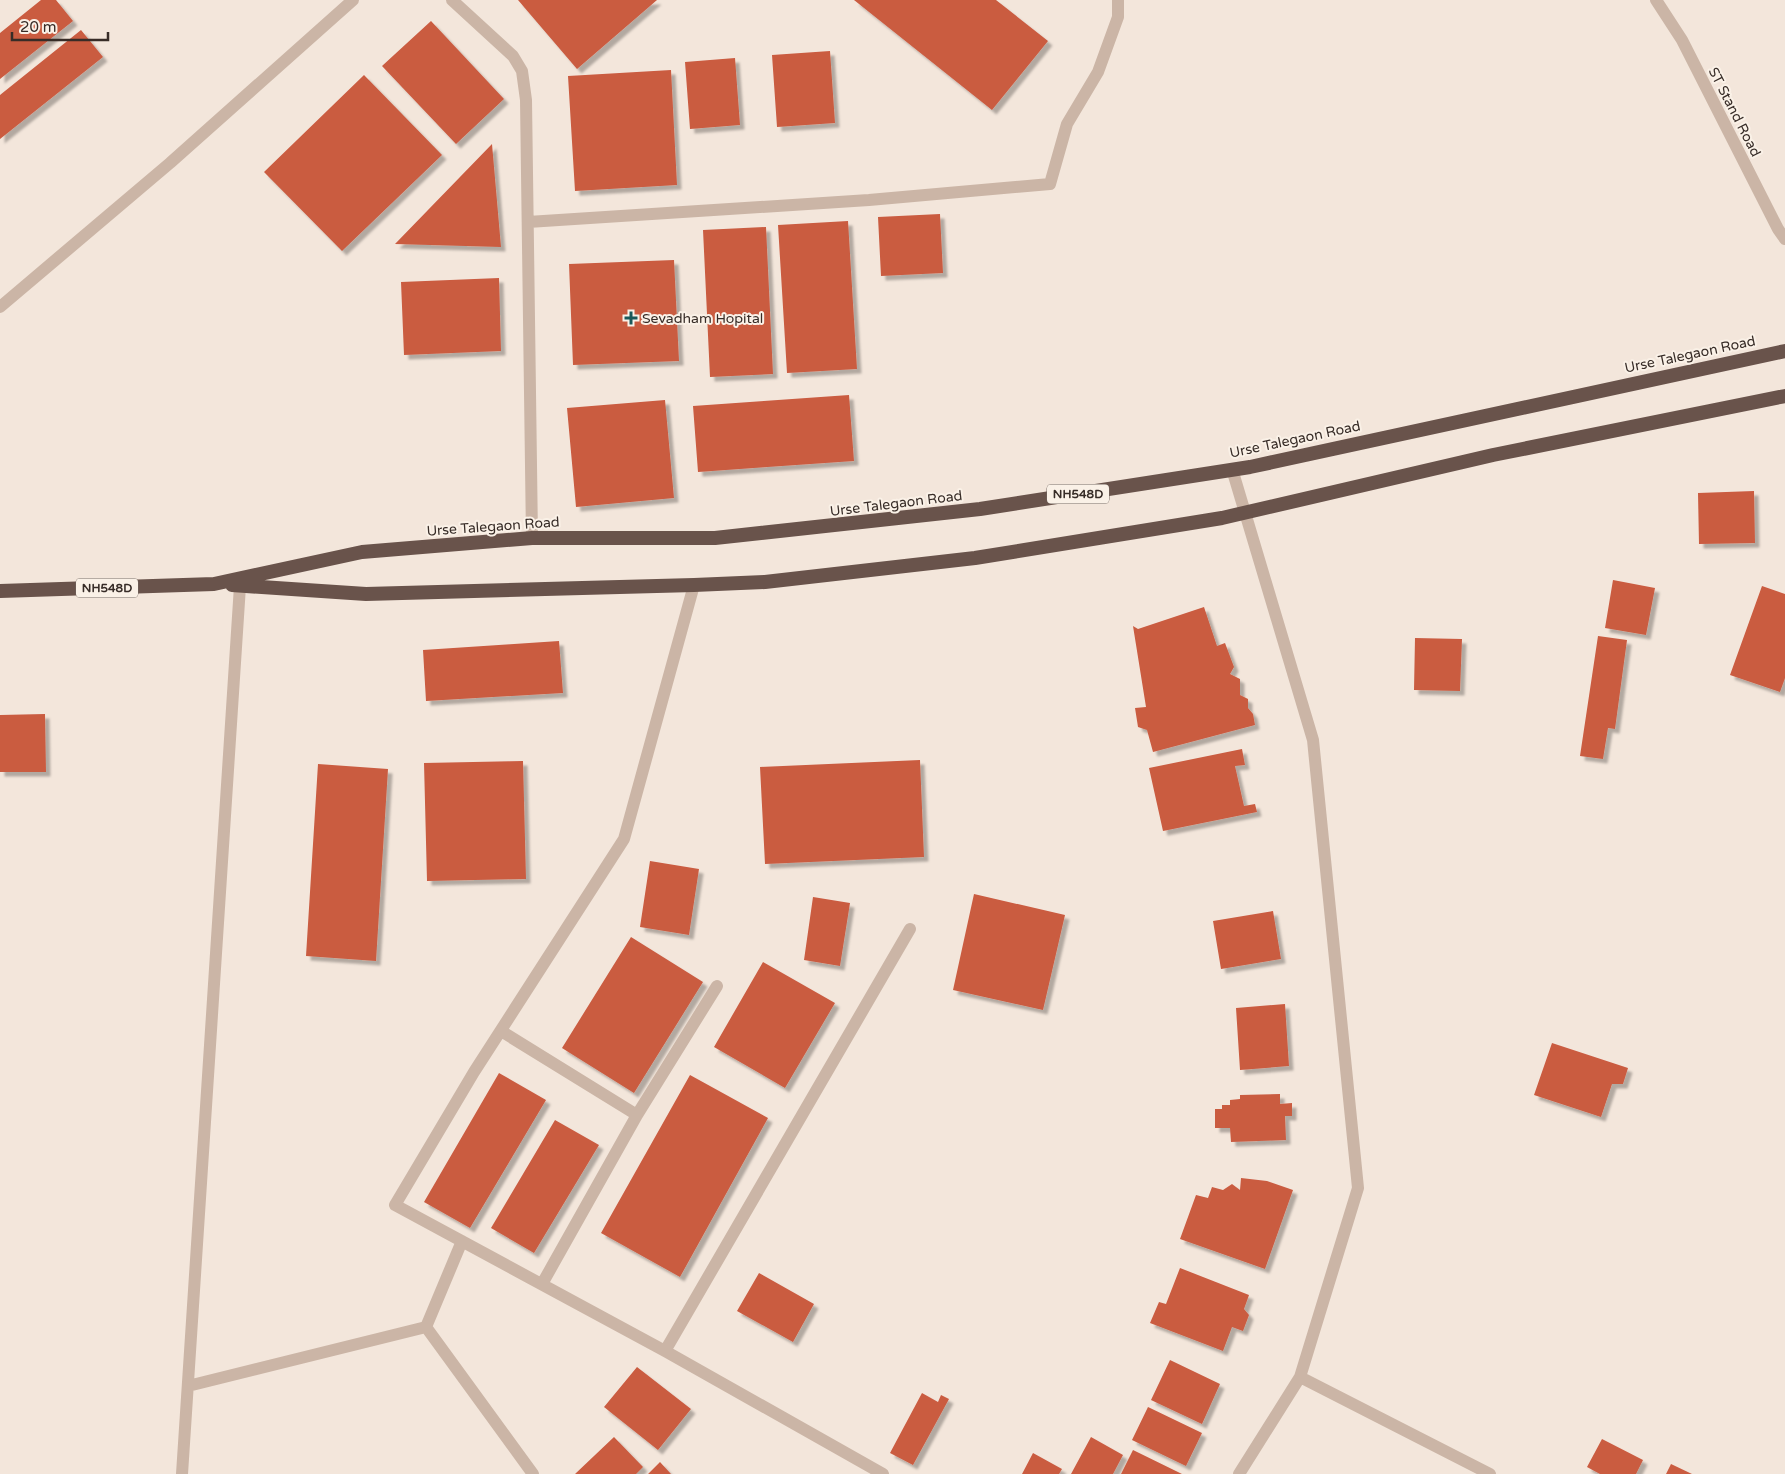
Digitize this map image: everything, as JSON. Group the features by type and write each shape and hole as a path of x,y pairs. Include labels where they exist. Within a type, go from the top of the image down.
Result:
{"highway":[{"name":"Urse Talegaon Road","path":"0,591 214,584 362,552 532,538 715,538 823,528 980,509 1232,469 1785,351"},
{"name":"NH548D","path":"214,584 366,594 694,585 765,582 975,558 1245,512 1493,456 1785,396"}],"street":[{"path":"0,307 177,156 353,0"},
{"path":"452,0 513,56 522,71 526,100 532,538"},
{"path":"528,222 869,200 1050,184 1067,124 1098,72 1118,17 1118,0"},
{"name":"ST Stand Road","path":"1656,0 1682,40 1778,229 1785,239"},
{"path":"1232,469 1313,740 1358,1188 1300,1377 1239,1474"},
{"path":"694,585 624,839 501,1031 395,1205 665,1351 883,1474"},
{"path":"182,1474 240,586"},
{"path":"665,1351 910,929"},
{"path":"542,1284 637,1115 717,986"},
{"path":"501,1031 637,1115"},
{"path":"426,1327 462,1241"},
{"path":"188,1386 426,1327"},
{"path":"426,1327 533,1474"},
{"path":"1300,1377 1490,1474"}],"building":[{"path":"41,0 56,0 73,21 0,79 0,33"},
{"path":"518,0 657,0 577,69"},
{"path":"854,0 996,0 1048,41 992,110"},
{"path":"431,21 504,99 456,144 382,66"},
{"path":"81,30 103,57 0,139 0,95"},
{"path":"830,51 835,123 777,127 772,55"},
{"path":"735,58 740,125 690,129 685,62"},
{"path":"671,70 677,185 575,191 568,76"},
{"path":"364,75 442,155 342,251 264,172"},
{"path":"492,144 501,247 395,244"},
{"path":"940,214 943,273 881,276 878,217"},
{"path":"848,221 857,369 787,373 778,225"},
{"path":"766,227 773,374 710,377 703,230"},
{"path":"674,260 679,361 573,365 569,264"},
{"path":"499,278 501,351 404,355 401,282"},
{"path":"849,395 854,461 698,472 693,406"},
{"path":"665,400 674,498 576,507 567,408"},
{"path":"1754,491 1755,543 1699,544 1698,493"},
{"path":"1613,580 1655,588 1646,635 1605,628"},
{"path":"1762,586 1785,594 1785,678 1780,692 1730,675"},
{"path":"1204,607 1217,646 1225,643 1234,667 1230,674 1240,679 1240,695 1248,699 1248,708 1253,714 1255,725 1153,752 1147,730 1138,727 1135,708 1146,707 1133,626 1138,629"},
{"path":"1598,636 1627,640 1615,729 1608,728 1603,759 1580,756"},
{"path":"1415,638 1462,639 1460,691 1414,690"},
{"path":"559,641 563,693 426,701 423,650"},
{"path":"45,714 46,772 0,772 0,715"},
{"path":"1242,749 1245,765 1235,766 1244,806 1255,804 1257,812 1163,831 1149,768"},
{"path":"920,760 924,857 765,864 760,767"},
{"path":"523,761 526,879 427,881 424,763"},
{"path":"318,764 388,769 376,961 306,956"},
{"path":"650,861 699,869 689,935 640,927"},
{"path":"974,894 1065,915 1043,1010 953,990"},
{"path":"813,897 850,903 840,966 804,960"},
{"path":"1273,911 1281,959 1221,969 1213,921"},
{"path":"631,937 703,982 634,1093 562,1048"},
{"path":"763,962 835,1003 785,1088 714,1047"},
{"path":"1285,1004 1289,1066 1240,1070 1236,1008"},
{"path":"1552,1043 1628,1068 1623,1084 1612,1084 1601,1117 1534,1095"},
{"path":"499,1073 546,1100 470,1228 424,1202"},
{"path":"690,1075 768,1118 680,1277 601,1233"},
{"path":"1280,1094 1280,1104 1292,1103 1292,1116 1285,1116 1286,1140 1231,1142 1230,1128 1215,1128 1215,1109 1222,1109 1222,1105 1230,1105 1230,1100 1240,1099 1240,1095"},
{"path":"555,1120 599,1145 534,1253 491,1228"},
{"path":"1241,1178 1267,1181 1293,1190 1265,1269 1180,1239 1196,1195 1208,1198 1212,1187 1223,1190 1232,1184 1240,1190"},
{"path":"1180,1268 1249,1295 1244,1309 1249,1315 1243,1331 1232,1327 1223,1351 1150,1323 1159,1302 1166,1304"},
{"path":"759,1273 814,1304 793,1342 737,1311"},
{"path":"1170,1360 1220,1384 1202,1424 1151,1400"},
{"path":"637,1367 691,1409 658,1450 604,1407"},
{"path":"922,1393 938,1402 941,1395 949,1399 913,1465 890,1453"},
{"path":"1148,1407 1202,1433 1186,1466 1132,1440"},
{"path":"614,1437 643,1467 636,1474 575,1474"},
{"path":"1091,1437 1123,1455 1113,1474 1071,1474"},
{"path":"1602,1439 1643,1460 1636,1474 1600,1474 1587,1467"},
{"path":"1133,1450 1182,1474 1121,1474"},
{"path":"1033,1453 1062,1469 1059,1474 1022,1474"},
{"path":"660,1462 671,1474 648,1474"},
{"path":"1671,1464 1692,1474 1666,1474"}],"place":[{"name":"Sevadham Hopital","path":"631,318"}]}
